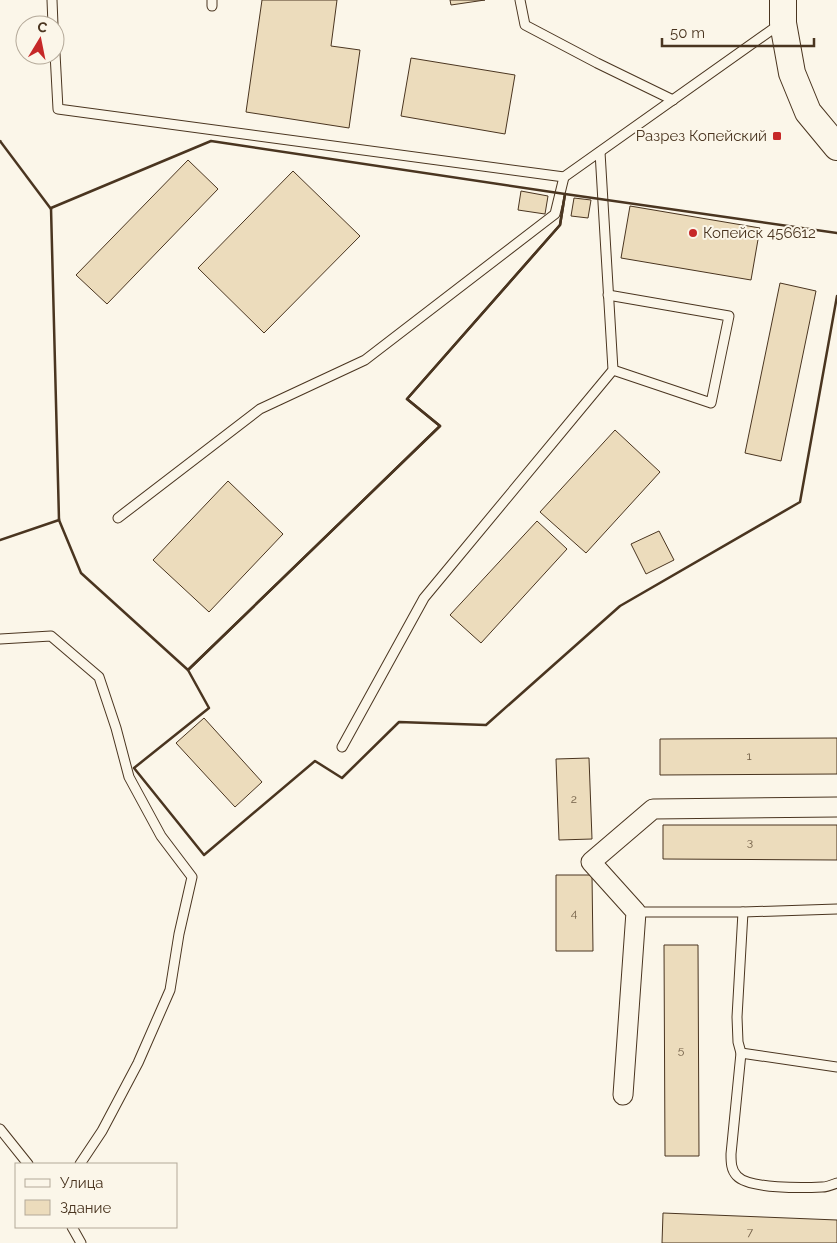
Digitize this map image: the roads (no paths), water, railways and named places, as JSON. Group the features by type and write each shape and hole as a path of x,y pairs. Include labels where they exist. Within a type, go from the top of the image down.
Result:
{"main road":[{"path":"783,11 792,73 808,112 837,147"}],"street":[{"path":"623,1095 636,912 591,862 654,809 837,807"}],"lane":[{"path":"52,0 53,15"},
{"path":"520,0 525,25 597,64 673,100"},
{"path":"118,518 260,409 365,360 554,214 564,177 673,100 783,11"},
{"path":"56,65 58,109 564,177"},
{"path":"342,747 424,598 613,370 600,152"},
{"path":"608,295 729,316 712,404 613,370"},
{"path":"0,640 51,636 100,676 116,728 128,777 161,836 192,877 170,990 138,1063 102,1131 81,1163"},
{"path":"636,912 743,912 837,909"},
{"path":"743,912 737,1017 738,1042 741,1053 731,1154 732,1170 738,1178 754,1184 794,1188 824,1187 837,1183"},
{"path":"741,1053 837,1066"},
{"path":"0,1129 27,1163"},
{"path":"73,1228 81,1243"}],"place":[{"name":"Разрез Копейский","path":"777,136"},
{"name":"Копейск 456612","path":"693,233"}]}
